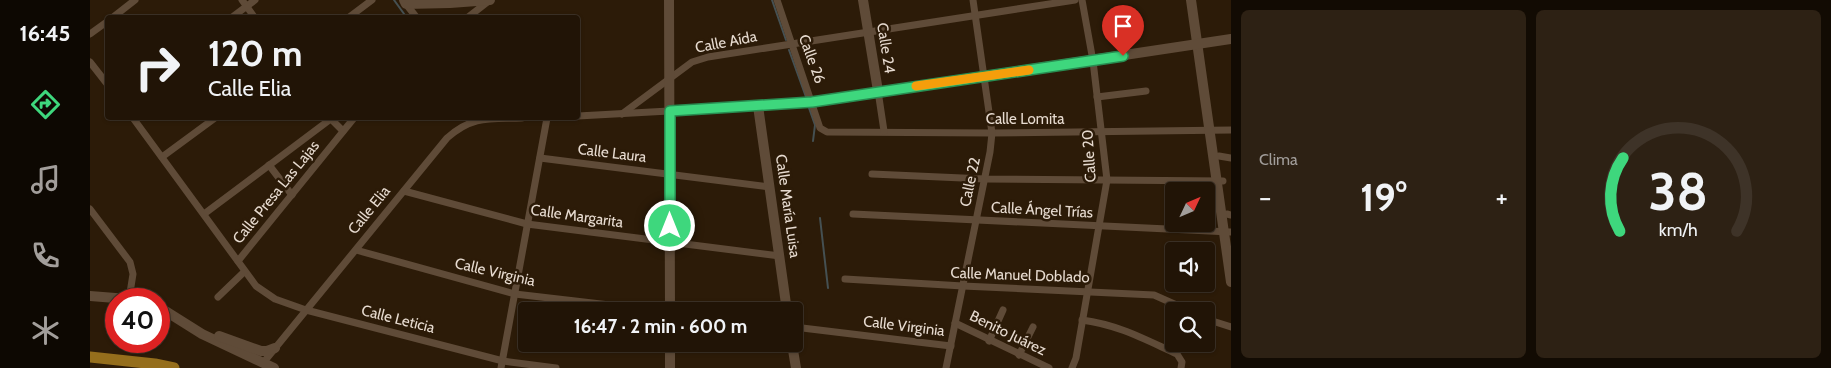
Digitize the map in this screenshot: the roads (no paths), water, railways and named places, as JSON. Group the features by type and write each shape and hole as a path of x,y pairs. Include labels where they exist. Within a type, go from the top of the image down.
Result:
{"main road":[{"path":"90,357 174,368"}],"street":[{"path":"116,15 135,0"},
{"path":"234,15 244,3 255,0"},
{"path":"352,15 372,0"},
{"path":"405,2 450,3 490,0"},
{"path":"471,15 490,0"},
{"path":"670,0 670,302"},
{"name":"Calle 26","path":"776,0 820,128"},
{"name":"Calle 24","path":"863,0 884,131"},
{"name":"Calle 22","path":"946,368 985,179 992,133 973,0"},
{"name":"Calle Aída","path":"622,114 692,62 708,57 1075,0"},
{"name":"Calle 20","path":"1072,368 1107,180 1093,61 1082,0"},
{"path":"1191,0 1200,43"},
{"path":"1195,0 1228,234 1231,282"},
{"path":"405,2 415,15"},
{"path":"244,3 253,15"},
{"path":"90,34 105,22"},
{"path":"580,116 812,102 1231,39"},
{"path":"90,62 105,80"},
{"path":"1097,97 1146,91"},
{"name":"Calle María Luisa","path":"758,106 786,302"},
{"name":"Calle Leticia","path":"134,120 204,214 244,272 265,294 306,310 502,364 556,368"},
{"path":"162,157 212,120"},
{"path":"204,214 328,120"},
{"path":"333,120 343,132"},
{"name":"Calle Presa Las Lajas","path":"238,261 352,120"},
{"name":"Calle Elia","path":"263,363 447,138 460,127 481,120"},
{"path":"502,364 547,120"},
{"name":"Calle Lomita","path":"820,128 827,132 992,133 1231,130"},
{"path":"1212,130 1219,156 1220,181 1229,215 1228,234"},
{"path":"1219,156 1231,158"},
{"name":"Calle Laura","path":"540,158 770,187"},
{"path":"269,165 292,195"},
{"path":"872,174 985,179 1220,181"},
{"name":"Calle Margarita","path":"404,191 527,224 780,256"},
{"path":"90,209 130,262 133,274 131,288"},
{"name":"Calle Ángel Trías","path":"853,214 1228,234"},
{"name":"Calle Virginia","path":"356,250 515,294 584,302"},
{"path":"218,297 244,272"},
{"name":"Calle Manuel Doblado","path":"844,279 1154,294 1171,302"},
{"path":"90,296 105,297"},
{"path":"989,341 1003,310"},
{"path":"170,315 188,326 274,368"},
{"path":"1082,320 1117,327 1177,354 1182,362 1181,368"},
{"path":"1215,322 1231,326"},
{"name":"Benito Juárez","path":"955,323 989,341 1049,368"},
{"path":"188,326 261,350 267,351 275,348"},
{"path":"1019,355 1033,327"},
{"name":"Calle Virginia","path":"803,328 951,346"},
{"path":"670,352 670,368"},
{"path":"793,352 796,368"}],"waterway":[{"path":"394,0 405,15"},
{"path":"772,0 786,40"},
{"path":"789,50 806,97"},
{"path":"809,108 815,125 813,141"},
{"path":"820,218 828,288"}]}
